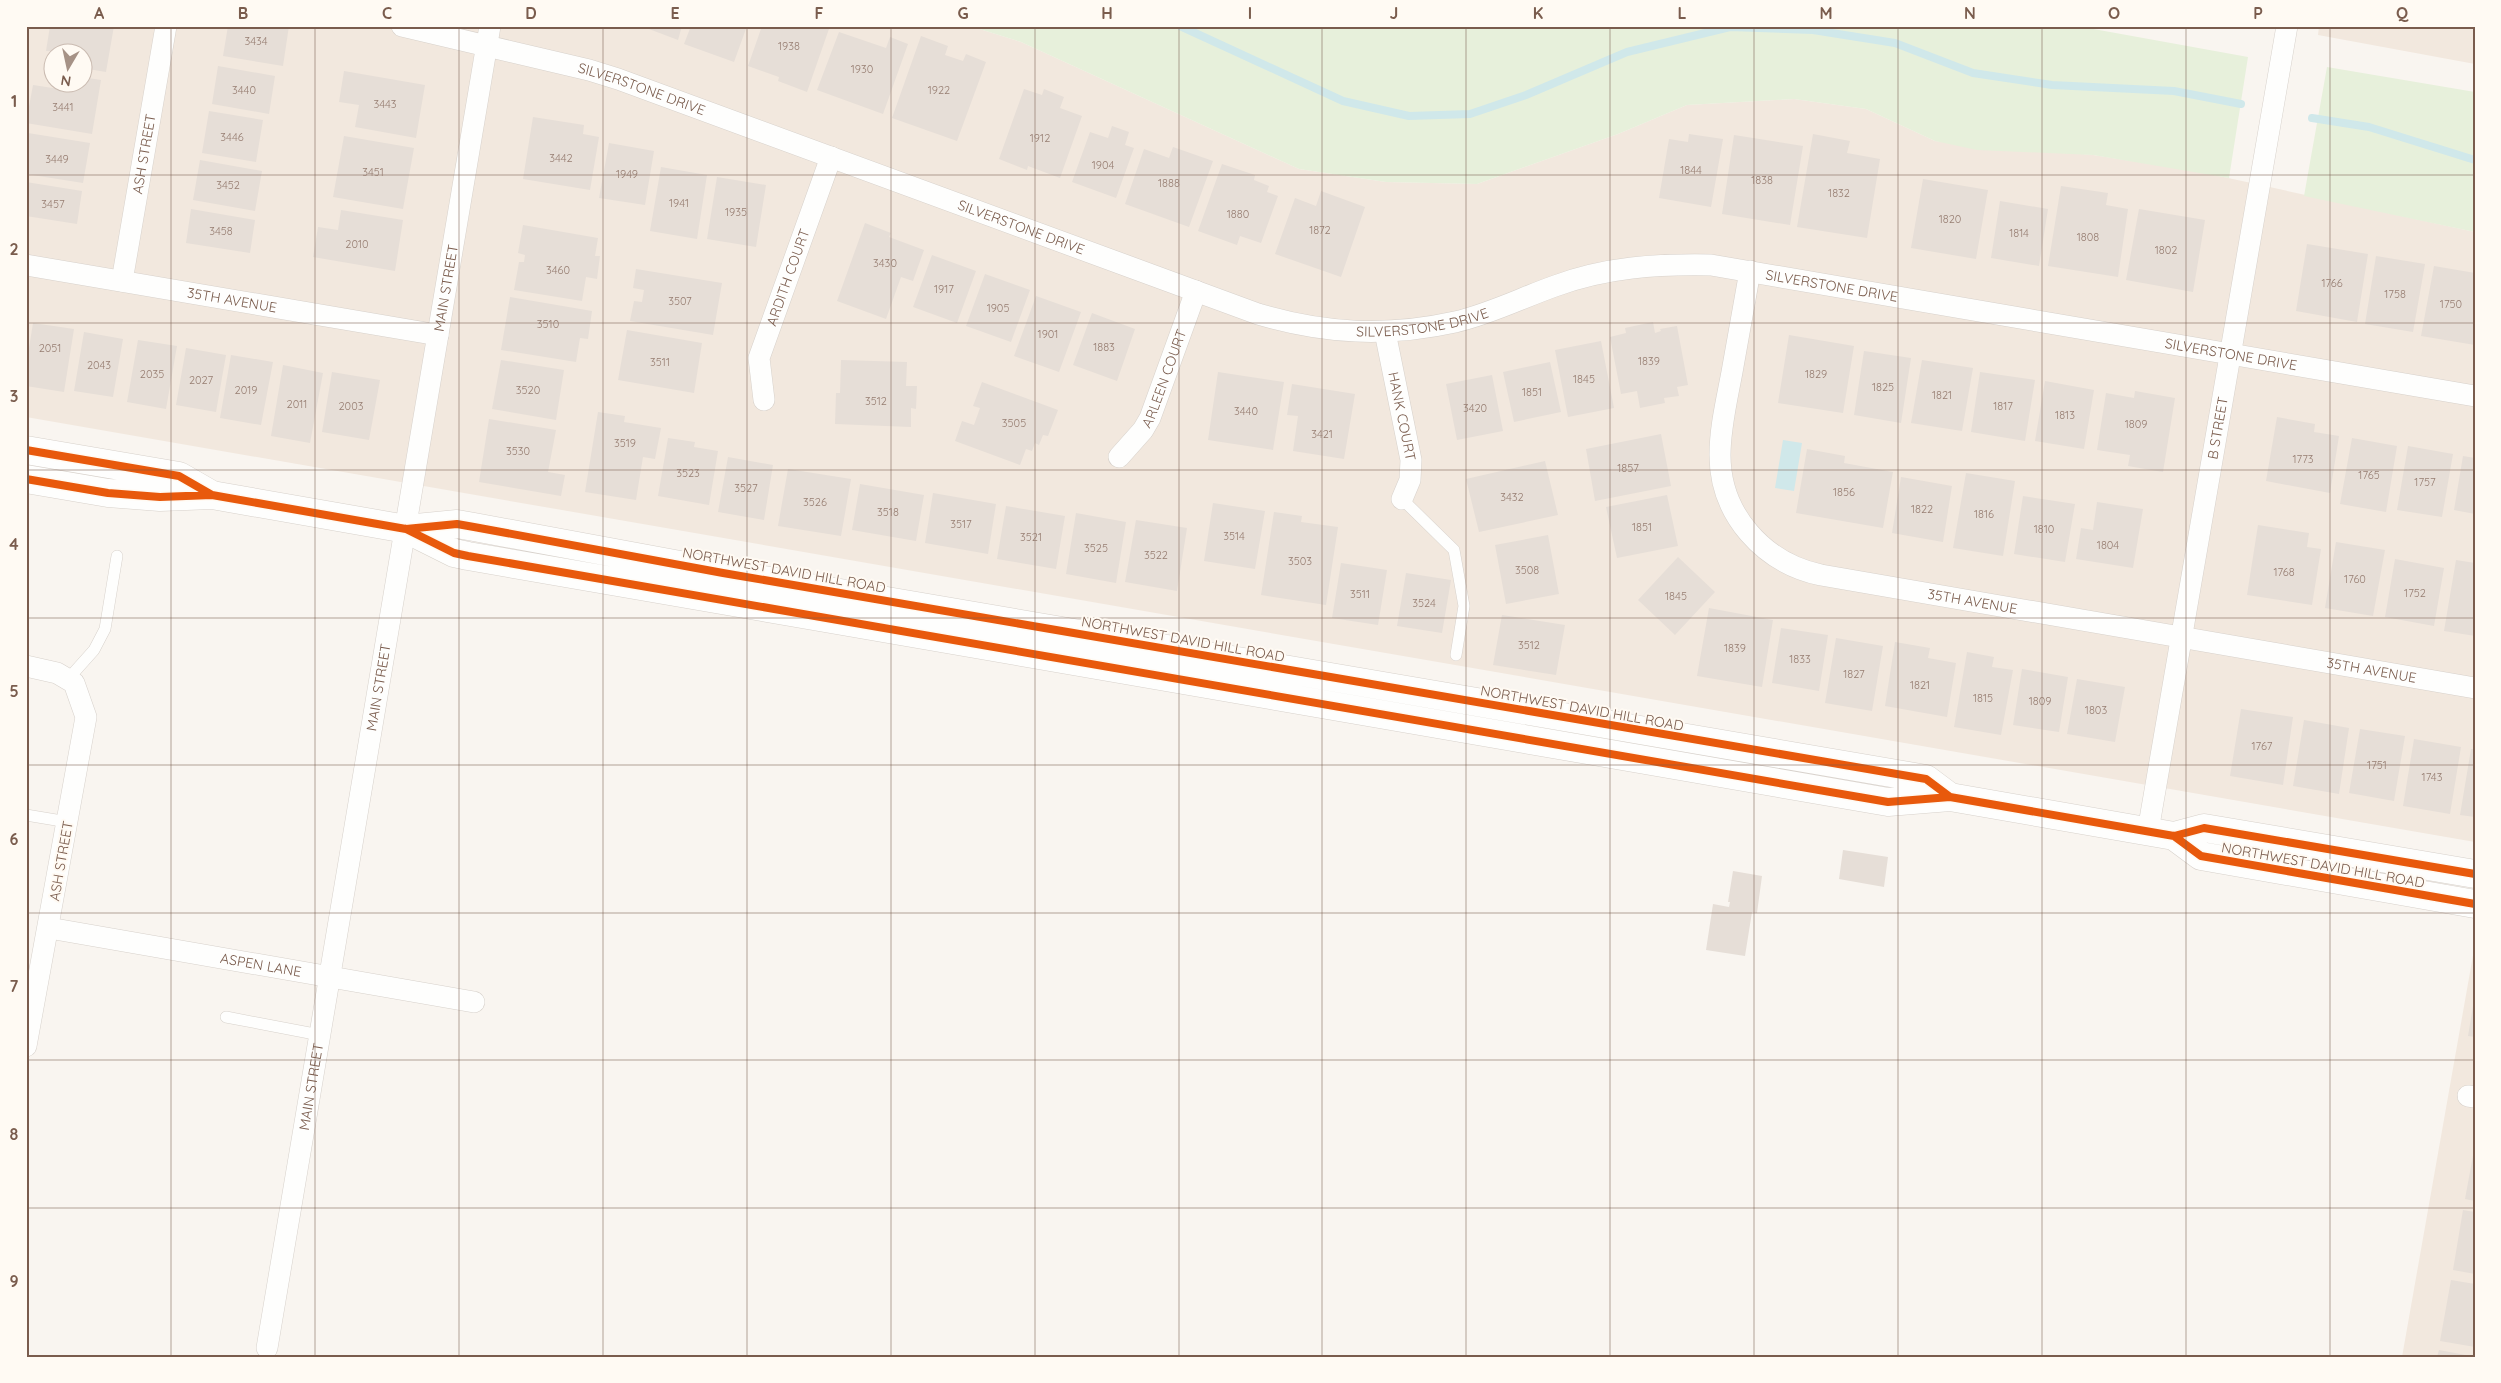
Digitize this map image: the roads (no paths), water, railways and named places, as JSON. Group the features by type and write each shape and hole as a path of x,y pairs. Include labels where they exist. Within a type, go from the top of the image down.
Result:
{"street":[{"name":"ASH STREET","path":"122,281 166,26"},
{"name":"SILVERSTONE DRIVE","path":"402,26 488,36 618,79 1196,291 1282,321 1328,330 1385,332 1457,321 1492,311 1555,286 1616,270 1680,264 1750,271 2475,396"},
{"name":"B STREET","path":"2161,834 2182,638 2287,26"},
{"name":"MAIN STREET","path":"267,1348 488,36"},
{"name":"ARDITH COURT","path":"764,400 759,358 831,157"},
{"name":"35TH AVENUE","path":"26,265 438,335"},
{"name":"35TH AVENUE","path":"1750,271 1722,433 1720,460 1724,486 1732,506 1749,534 1764,549 1791,566 1811,573 2475,688"},
{"name":"ARLEEN COURT","path":"1119,456 1143,430 1150,418 1196,291"},
{"name":"HANK COURT","path":"1385,332 1411,460 1410,480 1402,500"},
{"name":"NORTHWEST DAVID HILL ROAD","path":"26,450 179,476 212,495"},
{"name":"NORTHWEST DAVID HILL ROAD","path":"26,479 108,493 160,496 212,495 406,529 454,554 1888,802 1950,797 2161,834 2204,828 2475,874"},
{"path":"26,666 69,678"},
{"name":"ASH STREET","path":"26,1046 86,717 74,683 69,678"},
{"name":"NORTHWEST DAVID HILL ROAD","path":"2161,834 2201,856 2475,904"},
{"name":"ASPEN LANE","path":"49,928 474,1002"}],"lane":[{"path":"1402,500 1454,550 1464,606 1456,655"},
{"path":"69,678 94,650 105,629 117,556"},
{"path":"26,815 68,822"},
{"path":"226,1017 320,1035"}],"water":[{"path":"1783,440 1802,443 1794,491 1775,488"}],"waterway":[{"path":"1180,26 1343,101 1409,116 1470,114 1526,95 1627,52 1730,27 1813,30 1895,43 1973,73 2052,85 2174,91 2241,104"},
{"path":"2312,118 2369,127 2475,160"}]}
